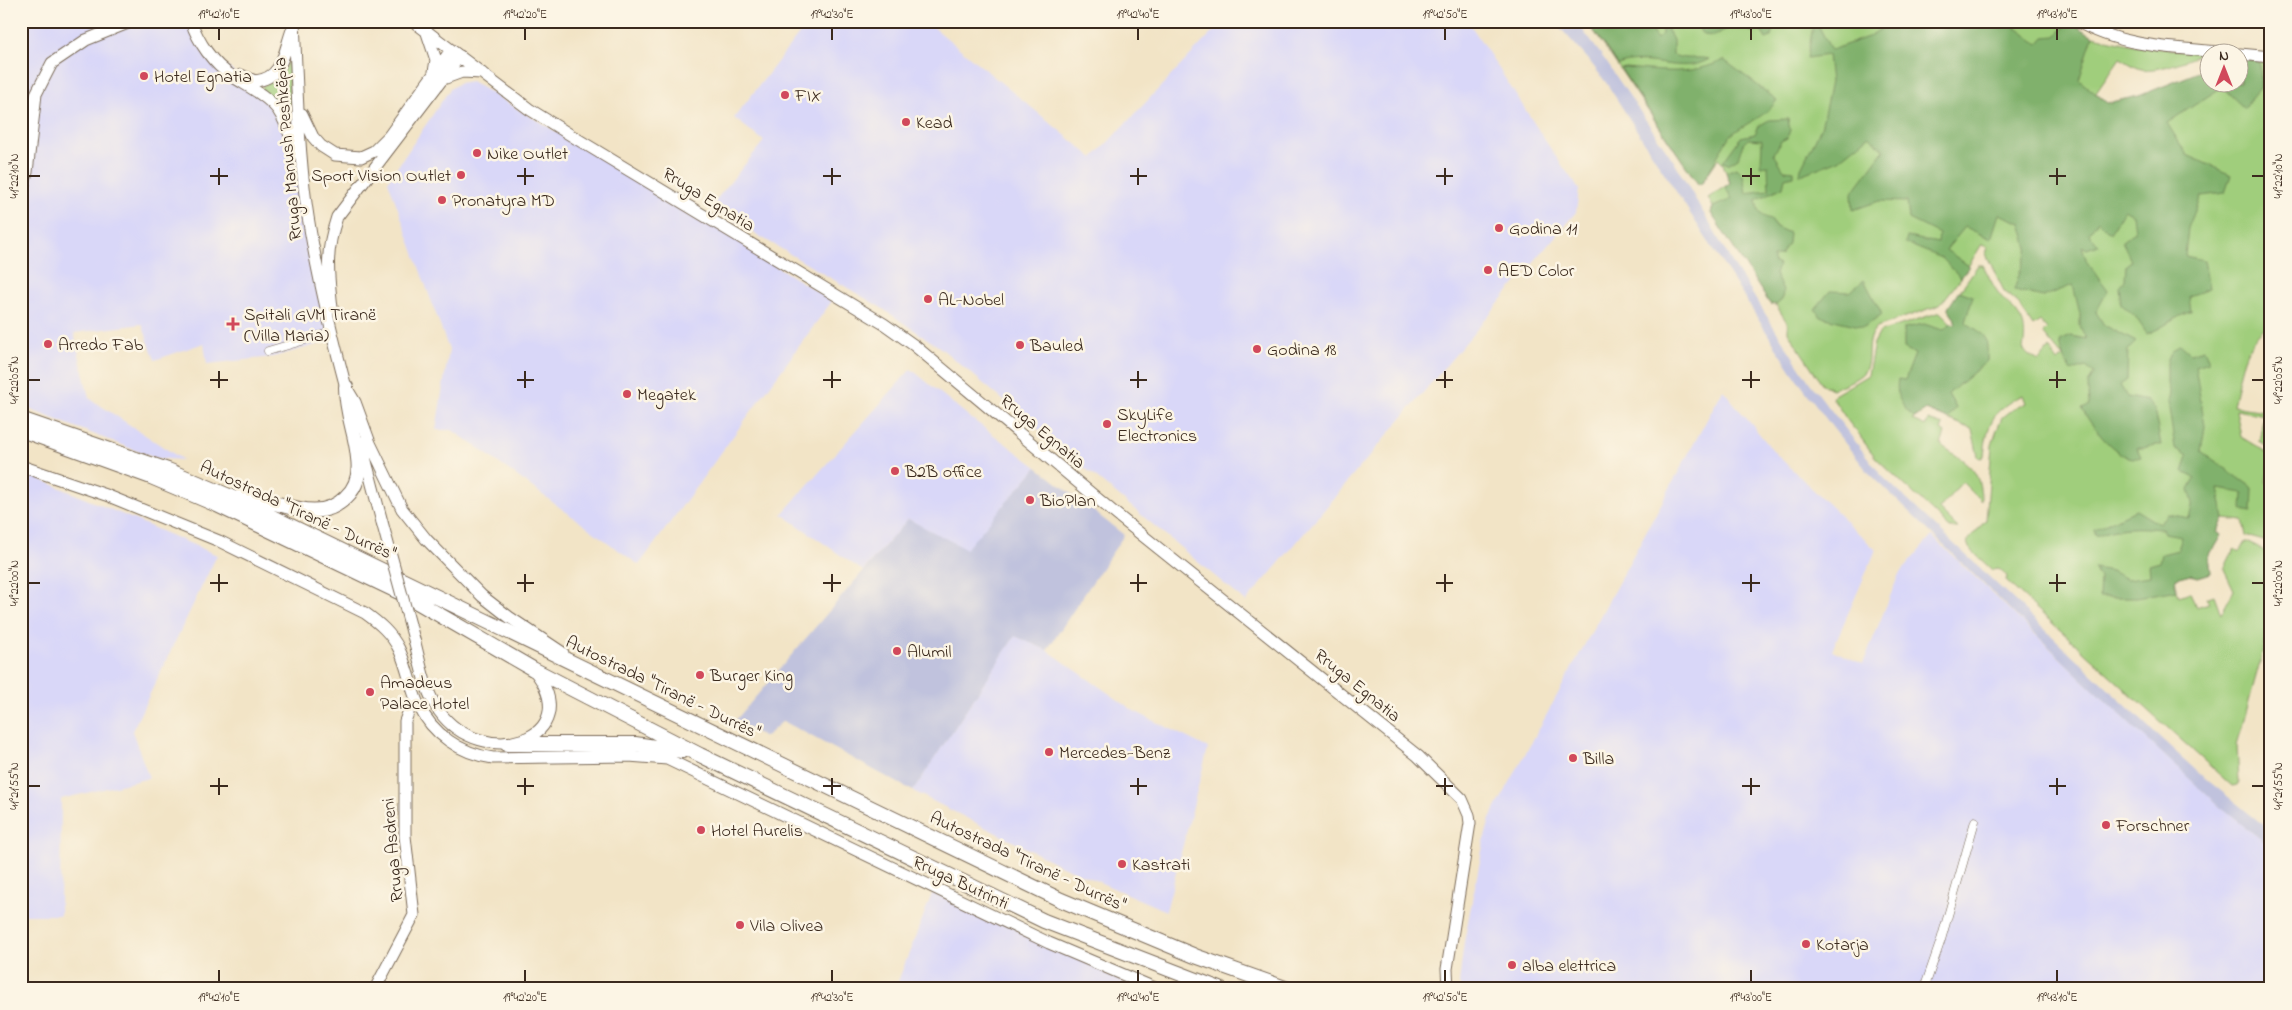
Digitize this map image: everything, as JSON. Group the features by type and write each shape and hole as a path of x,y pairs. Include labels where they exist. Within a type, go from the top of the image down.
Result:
{"highway":[{"path":"229,496 262,500 310,511 328,509 342,502 354,488 359,468 346,406 346,387"},
{"name":"Autostrada \"Tiranë - Durrës\"","path":"21,418 168,470 229,496 1060,900 1195,956 1288,989"},
{"name":"Autostrada \"Tiranë - Durrës\"","path":"21,430 151,476 218,505 405,595 534,669 700,755 1044,921 1220,989"},
{"path":"506,744 635,744 667,754 700,755"}],"main road":[{"path":"21,194 27,172 36,94 52,63 86,40 133,21"},
{"path":"187,21 194,25 211,49 243,76 255,81 267,79 277,71 294,24"},
{"name":"Rruga Egnatia","path":"413,21 529,109 876,319 915,346 1117,516 1368,716 1442,779 1462,799 1469,815 1470,823 1447,969 1448,989"},
{"path":"2077,21 2122,40 2200,50"},
{"name":"Rruga Manush Peshkëpia","path":"294,24 302,171 319,281 427,688 439,711 447,721 483,742 506,744"},
{"path":"194,25 203,46 228,73 261,95 278,110 289,130 302,171"},
{"path":"427,32 436,60 437,77"},
{"path":"332,332 333,314 327,263 330,239 337,217 455,53"},
{"path":"2250,55 2271,57"},
{"path":"297,98 304,122 312,137 321,146 335,155 349,158 361,157 374,151 386,140 437,77 462,72 482,73"},
{"path":"346,387 355,402 370,443 402,509 426,539 482,596 509,617 558,649 576,664"},
{"name":"Rruga Butrinti","path":"21,466 106,494 218,541 365,612 386,630 399,649 418,704 428,720 442,736 461,749 481,757 510,759 667,754 753,800 1049,944 1156,989"},
{"path":"506,744 533,735 546,720 549,709 547,691 534,669"},
{"name":"Rruga Asdreni","path":"375,989 414,916 405,836 405,721 410,708 418,704"}],"street":[{"path":"268,351 332,332"},
{"path":"1924,989 1941,940 1975,821"}],"shaded area":[{"path":"21,21 187,21 203,46 261,95 292,139 334,340 273,357 207,364 204,343 155,360 142,324 74,333 89,398 183,460 155,458 21,406"},
{"path":"809,21 926,21 1093,158 1223,21 1468,21 1554,154 1579,189 1576,212 1246,602 942,349 880,307 710,207 764,141 734,118"},
{"path":"1554,21 1576,21 1605,60 1673,160 1733,264 1810,383 1882,476 2201,775 2271,831 2271,847 2220,807 2083,680 1868,472 1796,378 1607,84 1588,59"},
{"path":"471,81 745,244 745,247 832,301 639,565 452,430 436,430 449,350 388,181 450,89 459,83"},
{"path":"911,369 972,419 1037,467 966,550 908,519 863,571 782,514"},
{"path":"1723,390 1776,454 1876,550 1832,650 1863,664 1899,574 1932,536 2220,807 2271,847 2271,989 1462,989 1459,984 1464,942 1490,819"},
{"path":"1037,467 1124,535 1047,650 1015,636 913,791 783,721 765,737 735,721 908,519 966,549"},
{"path":"21,471 217,555 132,731 149,778 61,799 60,915 21,915"},
{"path":"1015,636 1047,650 1134,711 1208,748 1166,911 1060,865 913,791"},
{"path":"934,889 1157,989 895,989"}],"green space":[{"path":"1587,21 2069,21 2093,36 2134,45 2200,53 2190,59 2155,69 2141,69 2120,58 2096,93 2107,103 2139,96 2200,72 2200,92 2250,92 2250,60 2271,63 2271,323 2261,331 2248,349 2240,371 2233,406 2271,412 2271,449 2259,441 2264,415 2236,410 2241,437 2271,455 2266,482 2271,483 2271,543 2246,536 2243,521 2224,519 2217,532 2221,535 2209,556 2211,573 2198,577 2191,574 2176,578 2175,583 2179,596 2190,592 2196,607 2209,603 2206,598 2214,595 2221,614 2234,590 2224,569 2234,549 2240,552 2246,542 2271,554 2271,613 2261,658 2237,745 2239,782 2237,785 2232,786 2006,581 2007,576 1999,569 1992,570 1969,548 1967,542 1986,520 1992,445 1997,430 2002,418 2026,403 2023,395 2005,406 1993,418 1987,435 1984,456 1981,458 1978,457 1972,429 1926,410 1912,420 1926,426 1928,420 1943,425 1941,430 1945,433 1941,445 1965,462 1975,473 1978,480 1981,501 1962,482 1939,509 1958,528 1950,528 1876,458 1832,398 1868,375 1874,343 1880,332 1940,312 1951,323 1956,324 1948,308 1978,265 1983,265 1997,292 2020,318 2024,331 2023,349 2028,355 2039,361 2049,348 2058,362 2063,357 2043,333 2047,329 2040,321 2033,326 2017,302 2004,291 1986,254 1988,247 1982,244 1961,278 1940,305 1877,327 1870,338 1867,367 1864,372 1849,382 1833,389 1823,385 1788,332 1788,324 1776,305 1770,304 1711,213 1713,207 1708,198 1730,183 1723,164 1718,159 1701,184 1698,184"},
{"path":"1587,21 1644,21 1657,39 1662,34 1661,24 1665,25 1673,40 1673,55 1683,58 1709,59 1698,64 1687,65 1640,61 1618,65"},
{"path":"1694,21 1761,21 1767,23 1773,29 1771,37 1766,39 1760,29 1751,32 1747,25 1740,22 1713,36 1703,35"},
{"path":"1814,21 1816,21 1831,50 1868,37 1893,21 2007,21 2038,44 2044,37 2056,36 2069,21 2093,36 2079,80 2107,103 2139,96 2200,72 2200,92 2214,92 2167,123 2187,155 2231,175 2225,193 2201,196 2188,228 2185,256 2204,260 2209,289 2189,296 2191,311 2147,334 2135,316 2121,304 2119,287 2125,280 2126,265 2131,261 2122,241 2135,232 2133,215 2124,210 2110,233 2098,221 2089,233 2098,245 2087,249 2082,246 2087,262 2108,290 2096,312 2104,325 2136,342 2128,350 2127,380 2120,385 2127,397 2147,401 2154,409 2161,445 2137,448 2141,457 2133,458 2124,455 2107,442 2086,416 2082,409 2089,406 2088,384 2094,373 2086,367 2071,371 2063,357 2060,341 2071,336 2086,339 2080,326 2080,314 2073,285 2043,297 2014,290 2028,248 2021,223 1999,214 1991,239 1965,227 1946,250 1969,266 1961,278 1942,258 1905,243 1907,237 1938,243 1939,234 1909,219 1907,202 1879,201 1853,210 1852,193 1884,150 1869,136 1839,160 1800,175 1801,168 1821,128 1831,82 1828,55 1807,58"},
{"path":"1724,60 1777,100 1761,116 1730,136 1705,179 1701,184 1698,184 1621,69 1688,70 1712,65"},
{"path":"2250,60 2260,61 2261,88 2244,108 2227,92 2250,92"},
{"path":"289,61 290,122 261,88 282,72"},
{"path":"1788,119 1790,130 1787,138 1781,141 1774,154 1784,170 1794,171 1794,176 1785,178 1783,187 1756,200 1758,210 1762,215 1771,219 1774,226 1789,233 1788,243 1781,255 1773,257 1773,262 1779,265 1775,274 1783,291 1782,300 1776,305 1770,304 1711,213 1713,207 1732,199 1725,187 1730,183 1726,172 1737,168 1743,174 1746,193 1769,190 1768,165 1761,166 1762,140 1748,139 1743,144 1738,158 1728,164 1723,162 1741,137 1755,134 1757,127 1769,120"},
{"path":"1864,280 1882,314 1864,327 1821,317 1815,309 1830,291 1850,292"},
{"path":"1959,291 1973,296 1965,322 1981,333 1986,340 1987,361 1948,394 1956,408 1948,419 1926,410 1914,418 1900,401 1897,385 1898,379 1905,380 1915,354 1904,348 1904,328 1924,324 1943,330 1951,323 1956,324 1948,308"},
{"path":"2180,344 2190,353 2204,349 2209,362 2195,366 2205,426 2201,451 2253,488 2252,512 2242,510 2243,493 2218,489 2224,519 2217,532 2221,535 2209,556 2211,573 2198,577 2191,574 2176,578 2177,590 2137,597 2099,597 2100,578 2094,568 2112,571 2126,579 2150,576 2149,565 2160,562 2162,554 2178,550 2182,536 2164,533 2162,529 2136,528 2113,530 2096,536 2094,529 2136,510 2159,524 2167,514 2189,518 2193,503 2189,489 2195,478 2183,472 2188,456 2175,448 2168,402 2170,394 2167,384 2167,362 2172,351"}],"place":[{"name":"Hotel Egnatia","path":"144,76"},
{"name":"FIX","path":"785,95"},
{"name":"Kead","path":"906,122"},
{"name":"Nike Outlet","path":"477,153"},
{"name":"Sport Vision Outlet","path":"461,175"},
{"name":"Pronatyra MD","path":"442,200"},
{"name":"Godina 11","path":"1499,228"},
{"name":"AED Color","path":"1488,270"},
{"name":"AL-Nobel","path":"928,299"},
{"name":"Spitali GVM Tiranë (Villa Maria)","path":"233,324"},
{"name":"Arredo Fab","path":"48,344"},
{"name":"Bauled","path":"1020,345"},
{"name":"Godina 18","path":"1257,349"},
{"name":"Megatek","path":"627,394"},
{"name":"SkyLife Electronics","path":"1107,424"},
{"name":"B2B office","path":"895,471"},
{"name":"BioPlan","path":"1030,500"},
{"name":"Alumil","path":"897,651"},
{"name":"Burger King","path":"700,675"},
{"name":"Amadeus Palace Hotel","path":"370,692"},
{"name":"Mercedes-Benz","path":"1049,752"},
{"name":"Billa","path":"1573,758"},
{"name":"Forschner","path":"2106,825"},
{"name":"Hotel Aurelis","path":"701,830"},
{"name":"Kastrati","path":"1122,864"},
{"name":"Vila Olivea","path":"740,925"},
{"name":"Kotarja","path":"1806,944"},
{"name":"alba elettrica","path":"1512,965"}]}
